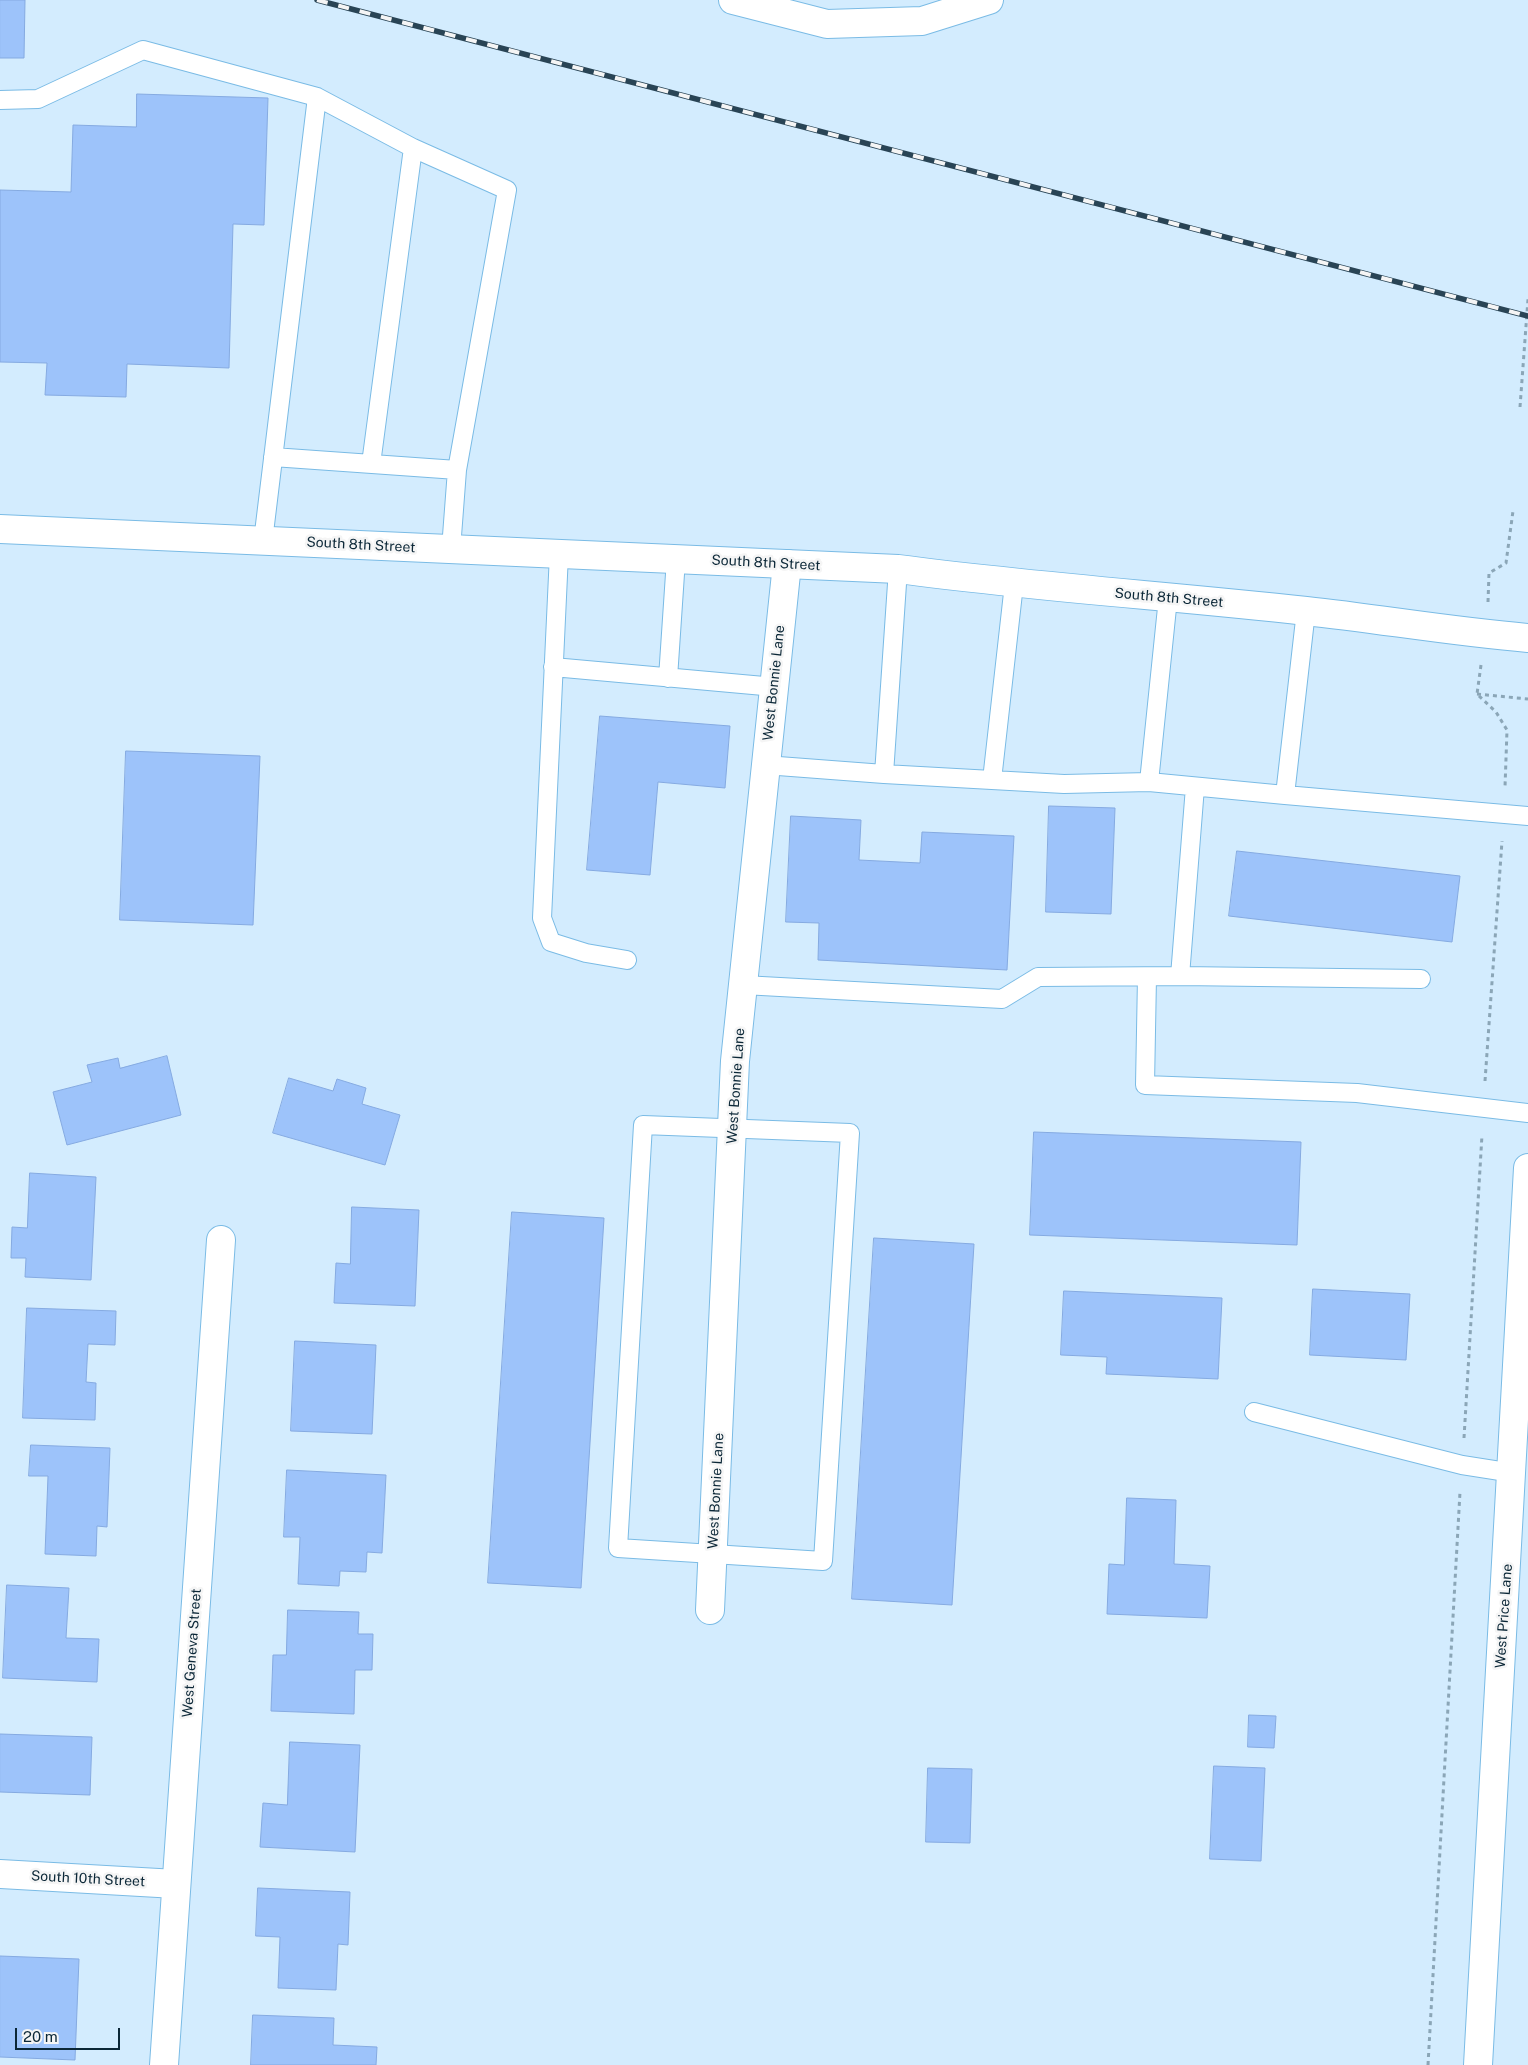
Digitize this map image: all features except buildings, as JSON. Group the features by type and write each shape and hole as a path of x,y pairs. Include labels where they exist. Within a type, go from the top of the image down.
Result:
{"street":[{"path":"734,0 827,24 922,21 990,0"},
{"name":"South 8th Street","path":"0,529 898,569 1014,584 1306,611 1528,638"},
{"name":"West Bonnie Lane","path":"710,1610 736,1061 787,564"},
{"name":"West Price Lane","path":"1478,2065 1513,1473 1528,1168"},
{"name":"West Geneva Street","path":"164,2065 221,1240"},
{"name":"South 10th Street","path":"0,1874 176,1884"}],"lane":[{"path":"0,100 38,99 143,50 316,97 413,148 507,190 457,470 451,549"},
{"path":"263,541 316,97"},
{"path":"371,464 413,148"},
{"path":"273,457 457,470"},
{"path":"559,554 542,918 551,942 586,953 627,960"},
{"path":"668,678 676,559"},
{"path":"884,774 898,569"},
{"path":"992,780 1014,584"},
{"path":"1149,782 1168,598"},
{"path":"1285,795 1306,611"},
{"path":"553,667 775,687"},
{"path":"765,765 1064,784 1149,782 1528,816"},
{"path":"1180,976 1195,787"},
{"path":"743,985 1002,1000 1038,977 1420,978"},
{"path":"1146,977 1145,1085 1357,1093 1528,1113"},
{"path":"643,1125 732,1130 850,1133 823,1561 618,1548 643,1125"},
{"path":"1254,1412 1462,1465 1513,1473"}],"path":[{"path":"1520,407 1528,299"},
{"path":"1489,589 1489,573 1506,563 1513,511"},
{"path":"1477,694 1479,684"},
{"path":"1477,694 1528,699"},
{"path":"1477,694 1496,712 1508,730 1505,785"}],"railway":[{"path":"317,0 1528,316"}]}
